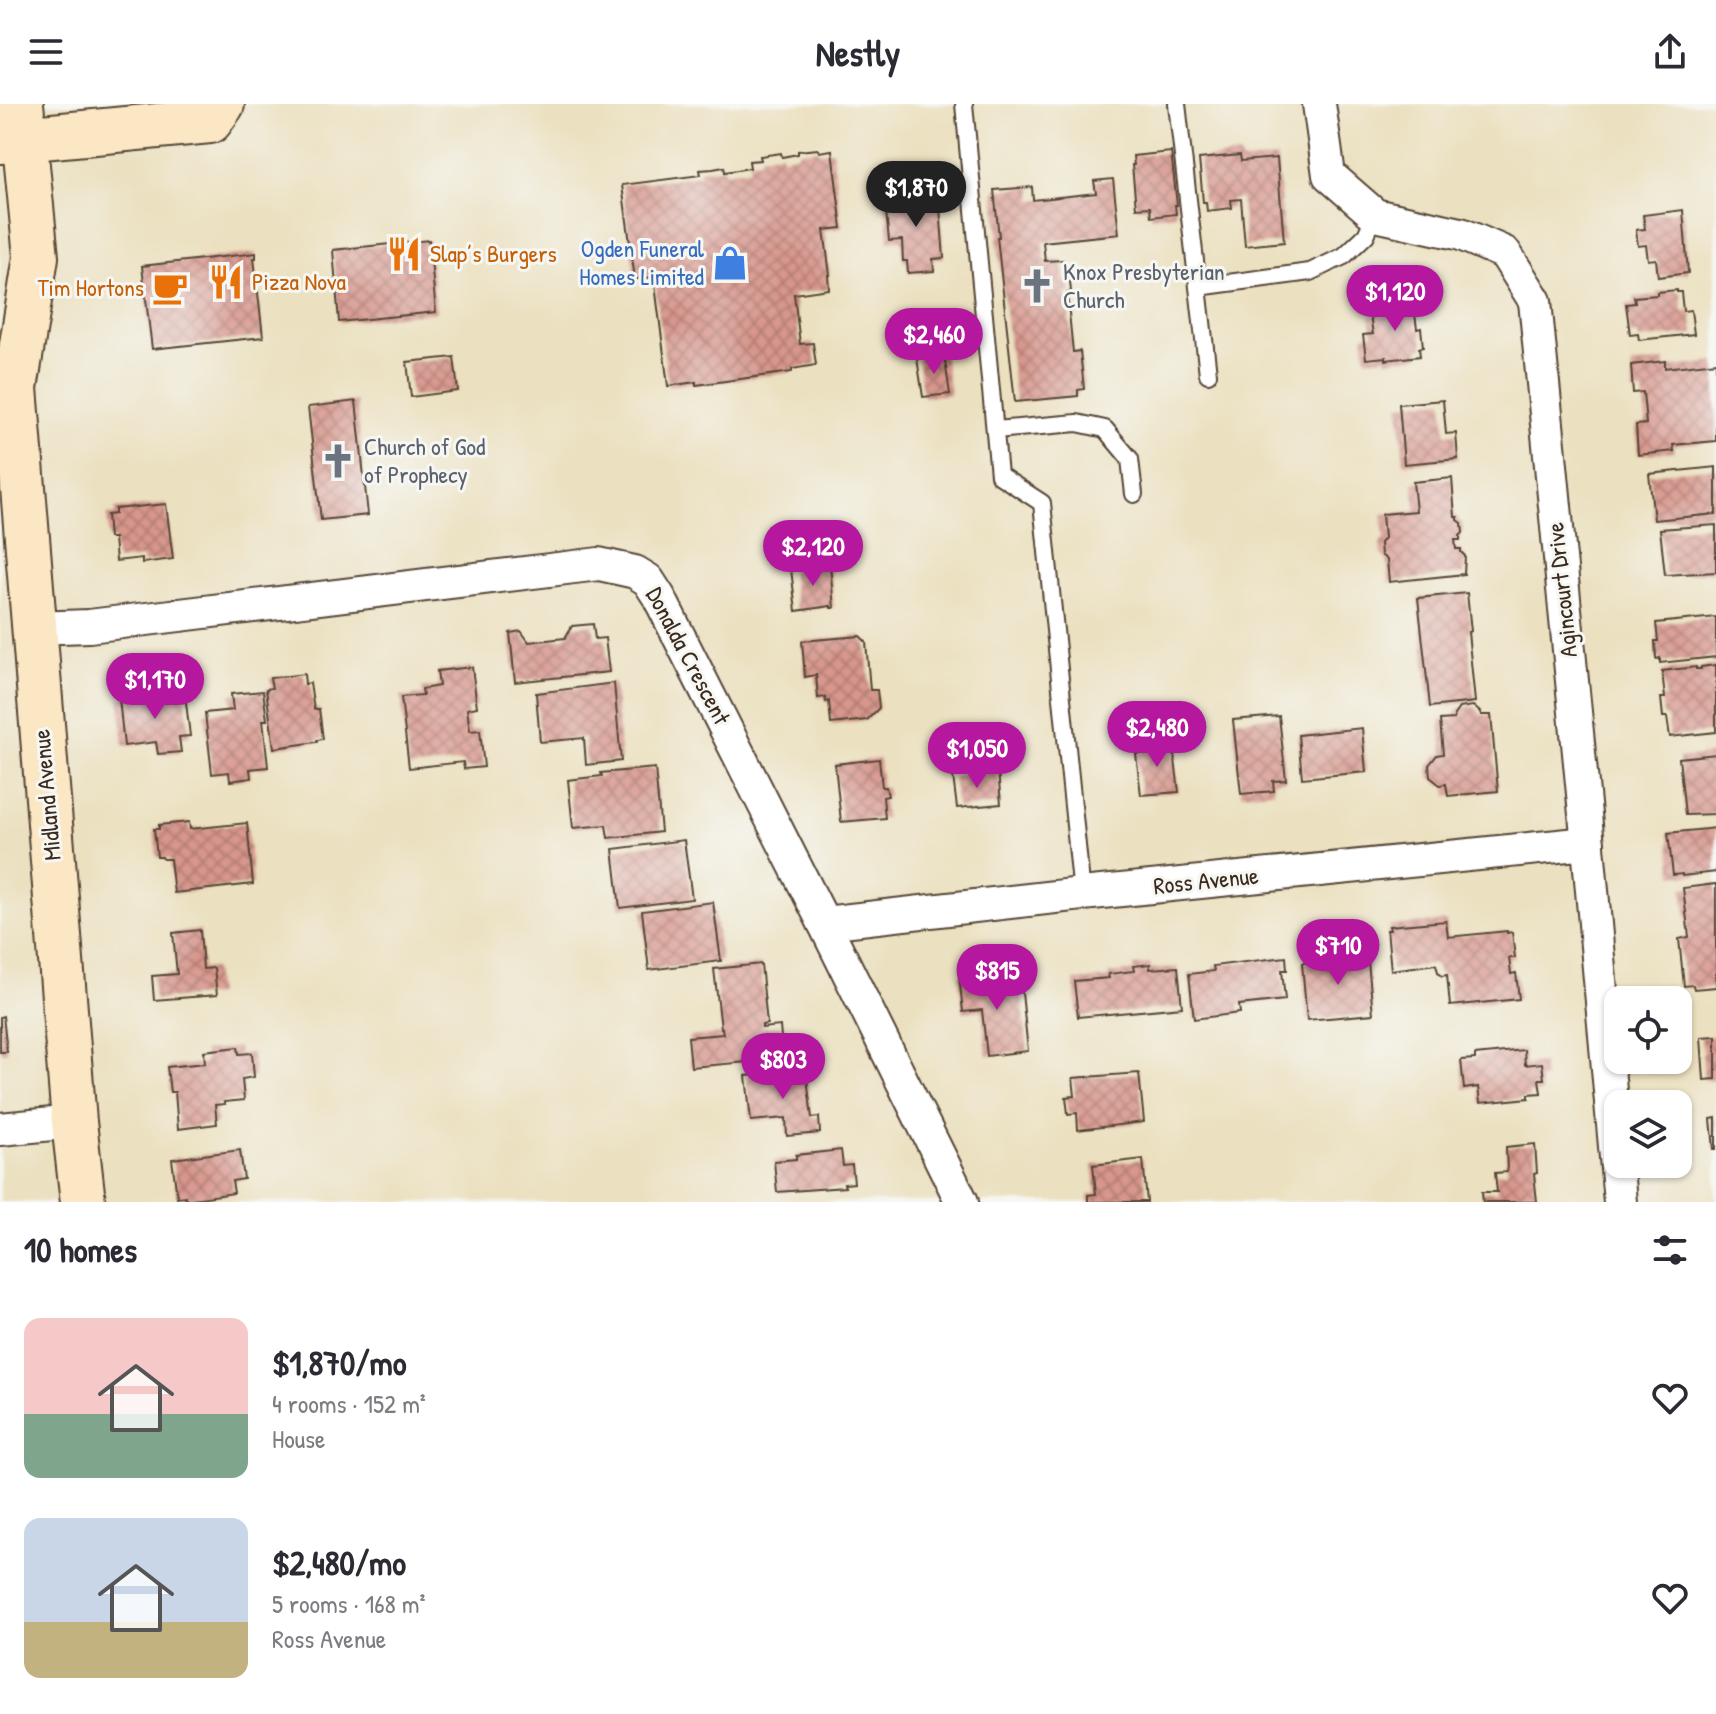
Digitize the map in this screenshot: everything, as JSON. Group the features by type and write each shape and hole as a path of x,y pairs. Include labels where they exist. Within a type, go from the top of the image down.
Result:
{"main road":[{"path":"15,128 210,121 222,104"},
{"name":"Midland Avenue","path":"15,128 36,257 15,388 83,1202"},
{"name":"Midland Avenue","path":"0,345 15,388"}],"street":[{"name":"Agincourt Drive","path":"1319,104 1329,175 1375,215 1461,234 1505,253 1535,301 1620,1202"},
{"name":"Donalda Crescent","path":"33,628 89,626 599,564 635,572 648,580 824,923 962,1202"},
{"name":"Ross Avenue","path":"824,923 1588,843"},
{"path":"0,1129 74,1122"}],"lane":[{"path":"964,104 999,475 1042,503 1082,894"},
{"path":"1177,104 1208,374"},
{"path":"1198,287 1310,272 1344,256 1366,235 1375,215"},
{"path":"995,430 1077,423 1105,429 1130,459 1134,494"}],"building":[{"name":"Ogden Funeral Homes Limited","path":"818,149 819,152 832,150 842,228 824,230 829,289 794,294 800,344 813,343 816,365 792,369 792,372 668,386 654,277 635,279 622,185 701,175 700,170 724,167 725,172 750,168 749,161 761,160 760,156 781,153 782,157"},
{"path":"1171,152 1176,214 1151,217 1150,207 1136,208 1133,156"},
{"path":"1240,155 1241,161 1277,158 1284,242 1245,246 1241,199 1231,200 1232,208 1207,211 1206,202 1203,202 1199,159"},
{"name":"Knox Presbyterian Church","path":"1113,179 1119,234 1043,242 1045,261 1063,260 1065,281 1070,281 1071,292 1067,293 1073,352 1080,351 1084,389 1078,390 1078,396 1015,402 994,190 1032,187 1033,200 1096,193 1094,181"},
{"path":"923,193 923,196 939,195 944,258 933,259 934,271 908,273 907,261 903,261 902,240 889,241 885,201 889,200 889,194"},
{"path":"1683,210 1688,273 1658,277 1656,259 1648,260 1646,245 1638,246 1636,230 1645,229 1643,215"},
{"path":"429,240 436,312 339,322 333,250"},
{"path":"256,253 254,258 263,337 152,349 142,266"},
{"path":"1677,290 1681,292 1683,311 1691,310 1694,334 1639,340 1638,334 1630,335 1626,304 1635,303 1634,297"},
{"path":"1413,299 1417,329 1421,328 1423,347 1419,348 1420,356 1366,359 1363,335 1373,334 1370,316 1389,314 1388,302"},
{"path":"944,354 950,394 923,397 917,358"},
{"path":"454,357 458,391 411,397 407,362"},
{"path":"1665,361 1665,368 1716,362 1716,441 1673,445 1674,451 1638,455 1636,425 1646,424 1643,392 1633,393 1631,365"},
{"path":"1443,400 1446,434 1456,433 1458,459 1404,464 1399,404"},
{"name":"Church of God of Prophecy","path":"356,401 368,515 321,520 308,407"},
{"path":"1716,467 1716,514 1654,520 1649,474"},
{"path":"1452,478 1455,517 1462,523 1463,533 1460,540 1455,540 1456,549 1461,549 1465,556 1464,574 1389,582 1387,560 1381,555 1380,543 1384,538 1382,514 1416,511 1413,482"},
{"path":"166,504 173,559 142,563 142,558 116,561 114,538 109,538 107,515 115,514 115,509"},
{"path":"1716,525 1716,572 1665,575 1660,529"},
{"path":"830,565 834,608 796,611 791,569"},
{"path":"1467,593 1475,702 1430,707 1418,598"},
{"path":"1716,617 1716,657 1660,663 1660,658 1656,659 1656,623"},
{"path":"593,624 595,639 605,638 609,672 515,682 510,633 521,631 529,642 565,638 572,626"},
{"path":"860,636 866,642 870,690 877,690 879,708 867,720 831,724 829,701 826,702 825,697 818,698 816,675 805,677 802,641"},
{"path":"1716,665 1716,732 1670,737 1667,717 1663,717 1661,698 1665,698 1662,671"},
{"path":"472,667 477,707 467,709 470,731 480,730 484,767 464,769 463,762 409,768 401,697 423,695 422,689 439,686 437,671"},
{"path":"304,674 305,684 310,683 314,709 319,709 323,739 274,748 266,689 272,688 270,678"},
{"path":"614,683 621,761 586,765 584,738 540,742 536,693"},
{"path":"175,691 175,695 185,694 190,736 179,737 181,752 158,754 156,742 124,746 119,698"},
{"path":"263,691 268,767 250,769 251,778 230,781 229,772 212,774 205,713 233,710 231,694"},
{"path":"1473,706 1481,715 1491,715 1498,791 1448,796 1446,784 1440,785 1430,777 1429,765 1437,755 1443,754 1440,720 1454,719 1459,708"},
{"path":"1279,716 1286,780 1273,781 1274,791 1241,794 1233,720"},
{"path":"1362,728 1366,772 1302,778 1298,735"},
{"path":"1162,737 1163,752 1174,751 1179,792 1141,795 1136,754 1143,753 1142,740"},
{"path":"1716,754 1716,814 1685,815 1679,758"},
{"path":"879,759 882,787 886,787 888,796 883,797 885,818 841,822 835,764"},
{"path":"655,768 661,832 608,838 606,825 573,828 568,780 602,776 601,773"},
{"path":"998,771 1001,804 957,808 953,776"},
{"path":"189,822 190,829 247,823 253,884 174,893 170,859 157,857 154,829 159,829 159,825"},
{"path":"1716,828 1716,872 1673,875 1668,833"},
{"path":"684,840 692,899 620,908 613,849"},
{"path":"1716,884 1716,987 1694,989 1693,985 1684,986 1679,939 1689,937 1683,888"},
{"path":"713,902 721,961 649,970 642,911"},
{"path":"1446,921 1448,937 1512,932 1515,958 1509,958 1511,974 1516,973 1519,999 1450,1006 1447,975 1442,976 1438,972 1436,964 1391,970 1389,926"},
{"path":"200,930 203,969 214,968 217,995 154,1000 152,976 177,974 173,933"},
{"path":"1367,951 1373,1014 1307,1020 1302,963 1331,960 1331,954"},
{"path":"1286,957 1287,970 1282,970 1285,1000 1239,1005 1240,1013 1194,1019 1189,974 1214,971 1213,966"},
{"path":"761,964 767,1024 762,1028 780,1026 783,1059 691,1067 688,1037 723,1034 714,969"},
{"path":"1150,964 1150,969 1178,967 1182,1007 1078,1017 1074,981 1109,978 1108,974 1134,971 1133,966"},
{"path":"995,971 995,986 1021,983 1028,1051 987,1056 982,1010 963,1012 959,975"},
{"path":"3,1016 7,1052 0,1052 0,1017"},
{"path":"1716,1036 1716,1079 1704,1080 1701,1037"},
{"path":"238,1047 239,1054 252,1053 254,1077 242,1079 244,1100 215,1105 217,1124 178,1129 175,1092 170,1092 167,1067 205,1063 204,1051"},
{"path":"1524,1050 1525,1065 1542,1063 1544,1079 1539,1079 1541,1093 1529,1094 1529,1098 1480,1103 1478,1087 1464,1089 1461,1060 1475,1059 1475,1055"},
{"path":"804,1070 812,1118 819,1117 820,1133 787,1136 786,1118 751,1121 746,1076"},
{"path":"1139,1073 1144,1122 1078,1130 1077,1113 1068,1114 1066,1097 1075,1096 1073,1078"},
{"path":"1716,1118 1716,1149 1714,1149 1711,1119"},
{"path":"1535,1144 1537,1202 1483,1202 1482,1192 1497,1192 1495,1173 1507,1172 1506,1147"},
{"path":"240,1150 244,1179 232,1181 234,1193 186,1200 185,1196 177,1197 172,1159"},
{"path":"841,1150 843,1166 852,1165 854,1183 844,1184 845,1187 777,1192 774,1161"},
{"path":"1143,1159 1147,1202 1088,1202 1088,1195 1096,1194 1093,1165"}],"place":[{"name":"Slap’s Burgers","path":"404,254"},
{"name":"Ogden Funeral Homes Limited","path":"730,263"},
{"name":"Pizza Nova","path":"226,282"},
{"name":"Knox Presbyterian Church","path":"1037,286"},
{"name":"Tim Hortons","path":"170,288"},
{"name":"Church of God of Prophecy","path":"338,461"}]}
